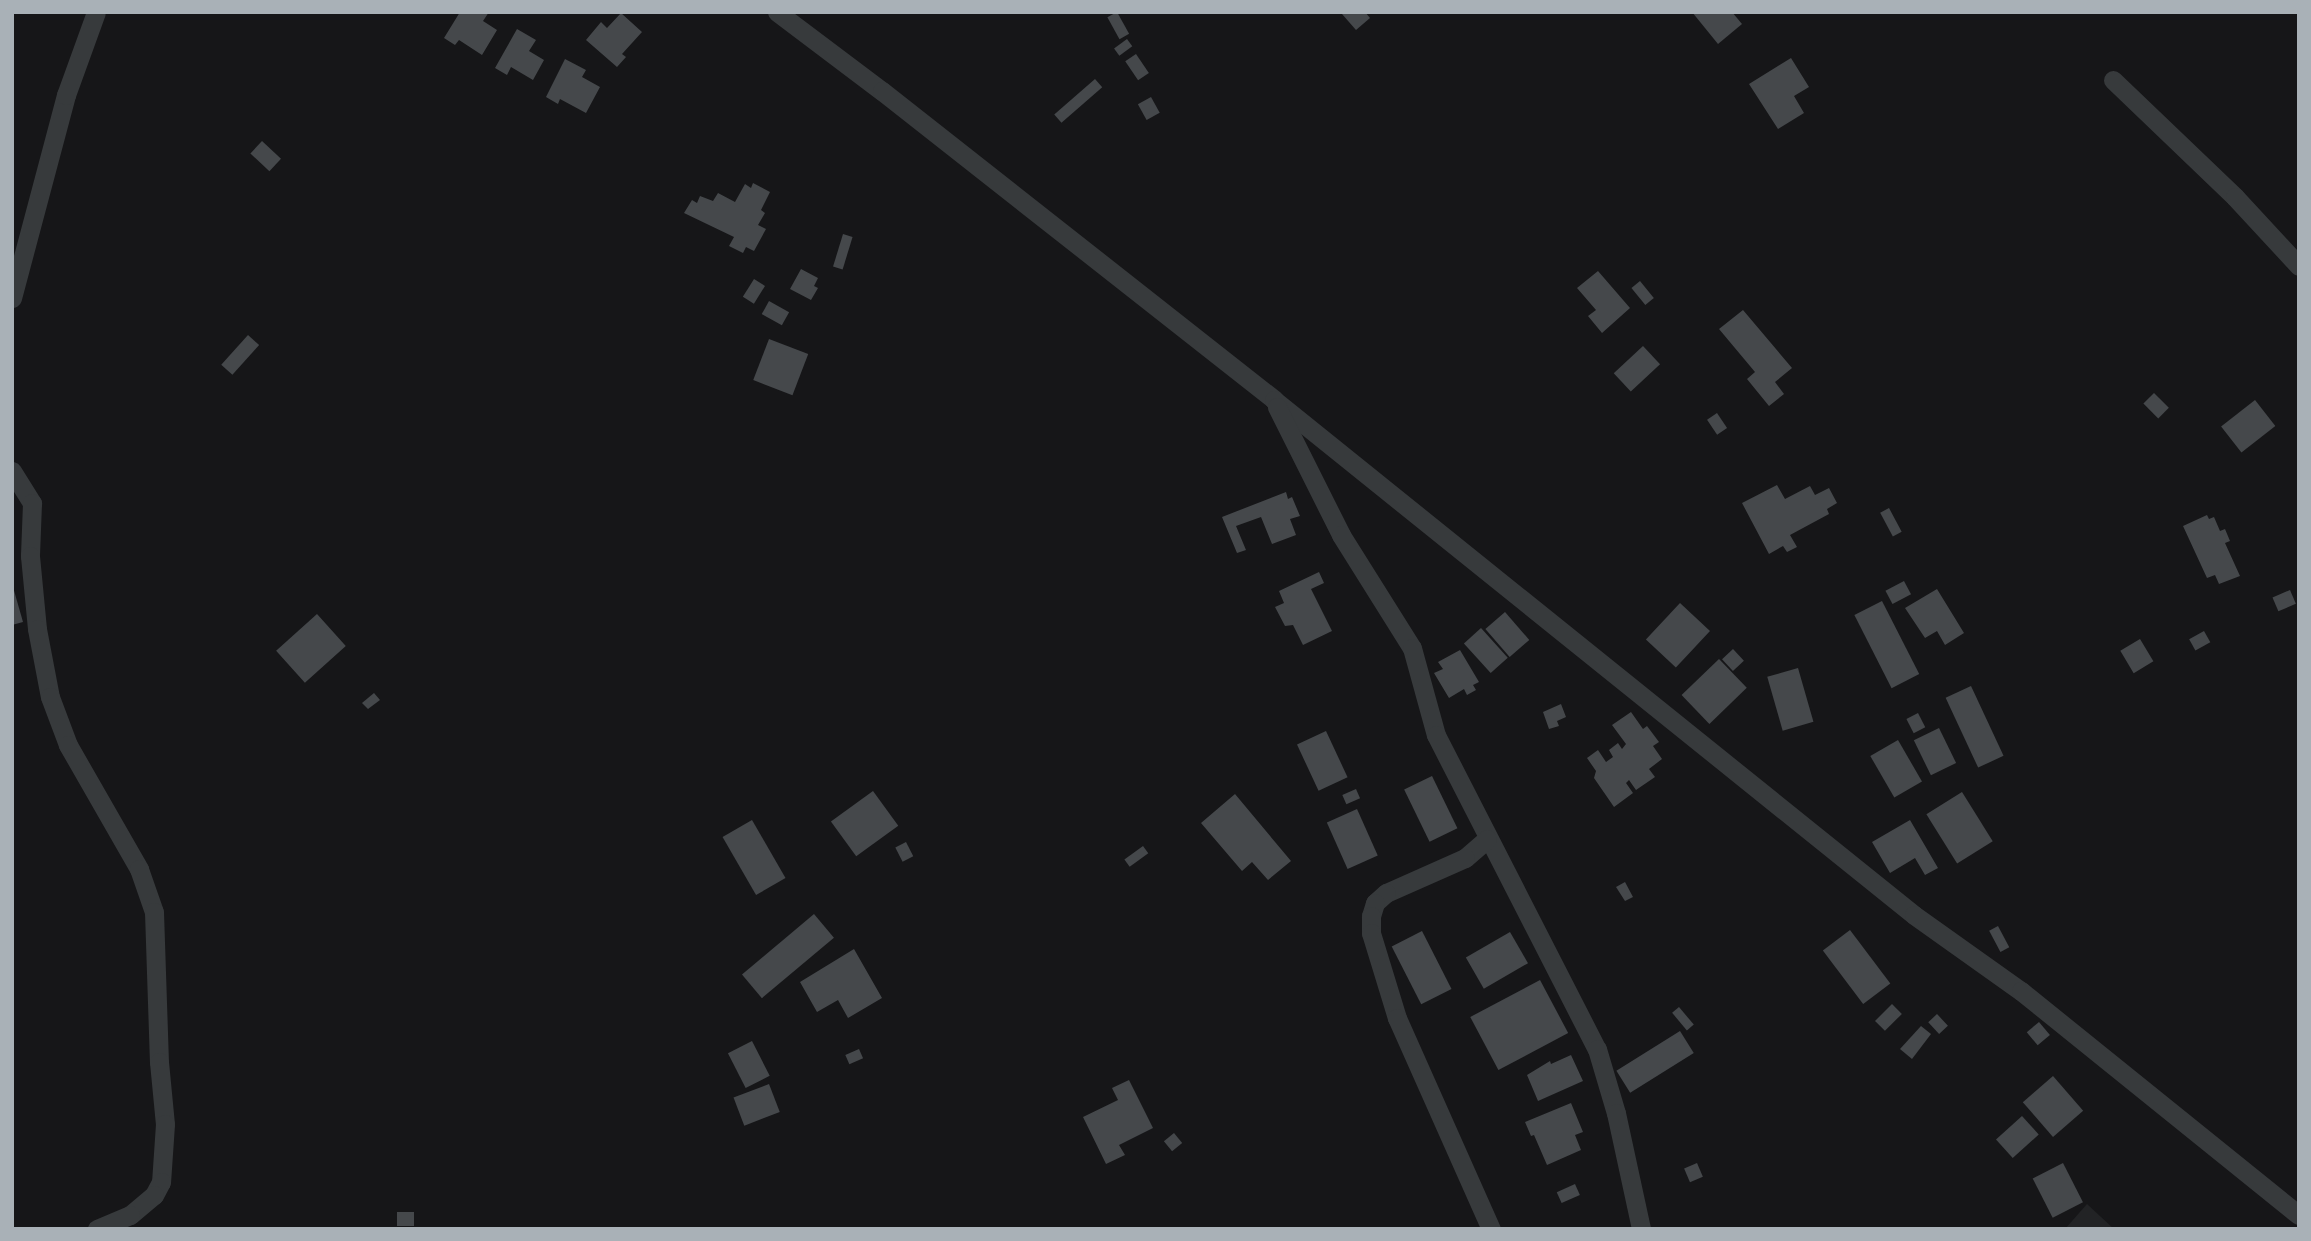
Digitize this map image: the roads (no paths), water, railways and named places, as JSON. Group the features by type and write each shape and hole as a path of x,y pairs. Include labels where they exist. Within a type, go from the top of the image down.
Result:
{"street":[{"path":"12,298 62,108 96,12"},
{"path":"777,12 882,91 1274,400 1914,915 2021,990 2299,1215"},
{"path":"2113,80 2235,197 2299,266"},
{"path":"1274,400 1341,535 1412,648 1436,735 1597,1049 1616,1113 1641,1229"},
{"path":"12,471 32,503 30,556 37,629 50,697 68,745 139,869 154,912 159,1062 165,1124 161,1182 154,1195 130,1215 97,1229"},
{"path":"1488,839 1465,858 1386,893 1376,903 1371,916 1371,933 1397,1018 1491,1229"}]}
